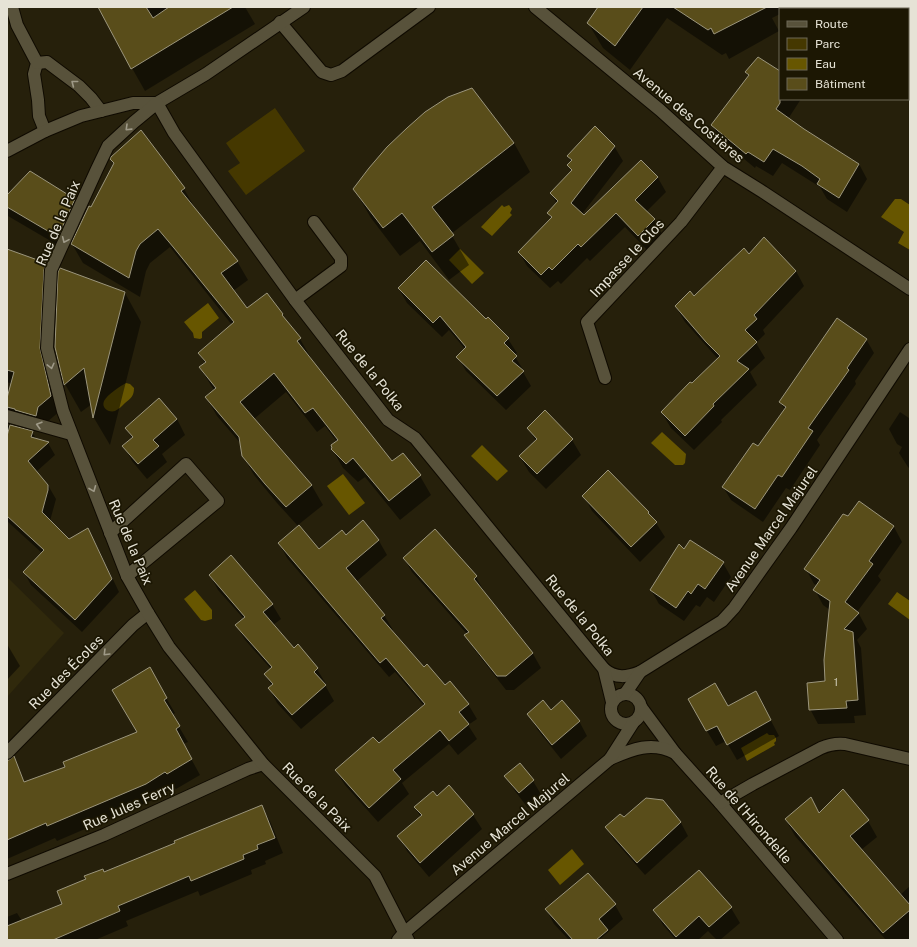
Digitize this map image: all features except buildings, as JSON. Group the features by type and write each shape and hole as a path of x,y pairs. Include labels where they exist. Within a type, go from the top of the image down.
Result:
{"street":[{"path":"12,7 17,25 37,62 34,74 39,116 45,130"},
{"name":"Rue de la Paix","path":"304,7 206,74 157,103 108,146 51,270 47,348 63,411 71,434 127,576 148,613 169,647 264,764 374,876 403,938"},
{"path":"280,22 322,72 331,75 342,71 429,7"},
{"name":"Avenue des Costières","path":"540,9 660,110 723,167 910,289"},
{"path":"37,62 48,62 79,86 101,111"},
{"path":"7,151 45,130 81,116 133,103 157,103"},
{"name":"Rue de la Polka","path":"157,103 174,133 295,300 388,420 415,438 604,669 612,702"},
{"name":"Impasse le Clos","path":"605,378 587,322 681,222 723,167"},
{"path":"295,300 340,266 341,258 314,222"},
{"name":"Avenue Marcel Majurel","path":"612,702 625,694 640,672 722,621 734,608 791,528 910,349"},
{"path":"7,416 71,434"},
{"path":"110,533 186,464 218,501 127,576"},
{"name":"Rue des Écoles","path":"7,752 133,625 148,613"},
{"path":"604,669 610,674 623,676 630,676 640,672"},
{"path":"625,694 629,694 636,698 641,707"},
{"path":"612,702 610,710 612,717 621,724 625,725 632,723"},
{"name":"Avenue Marcel Majurel","path":"403,938 610,759 632,723 636,721 640,715 641,707"},
{"name":"Rue de l'Hirondelle","path":"641,707 675,753 720,803 837,940"},
{"path":"720,803 830,744 845,744 910,759"},
{"path":"610,759 632,750 649,747 667,749 675,753"},
{"name":"Rue Jules Ferry","path":"7,874 104,834 248,769 264,764"}],"shaded area":[{"path":"7,577 64,633 7,697"}],"green space":[{"path":"275,108 305,151 246,195 228,171 240,163 226,143"}],"water":[{"path":"895,199 901,199 910,205 910,250 898,243 904,232 881,217"},
{"path":"502,205 504,207 509,205 512,209 510,213 512,215 492,236 481,227"},
{"path":"460,249 484,273 472,284 449,260"},
{"path":"208,303 219,318 202,332 202,338 194,338 193,333 184,322"},
{"path":"126,383 130,384 134,388 132,397 115,411 106,409 103,404 104,401 120,386"},
{"path":"662,432 686,454 685,463 683,465 675,465 651,443"},
{"path":"482,445 508,471 497,481 471,456"},
{"path":"343,474 365,503 349,515 327,486"},
{"path":"195,590 212,610 212,619 205,621 201,620 184,599"},
{"path":"897,592 910,601 910,620 888,604"},
{"path":"767,733 769,735 774,735 776,738 774,743 775,745 747,761 741,748"},
{"path":"572,849 584,864 560,885 548,870"}]}
